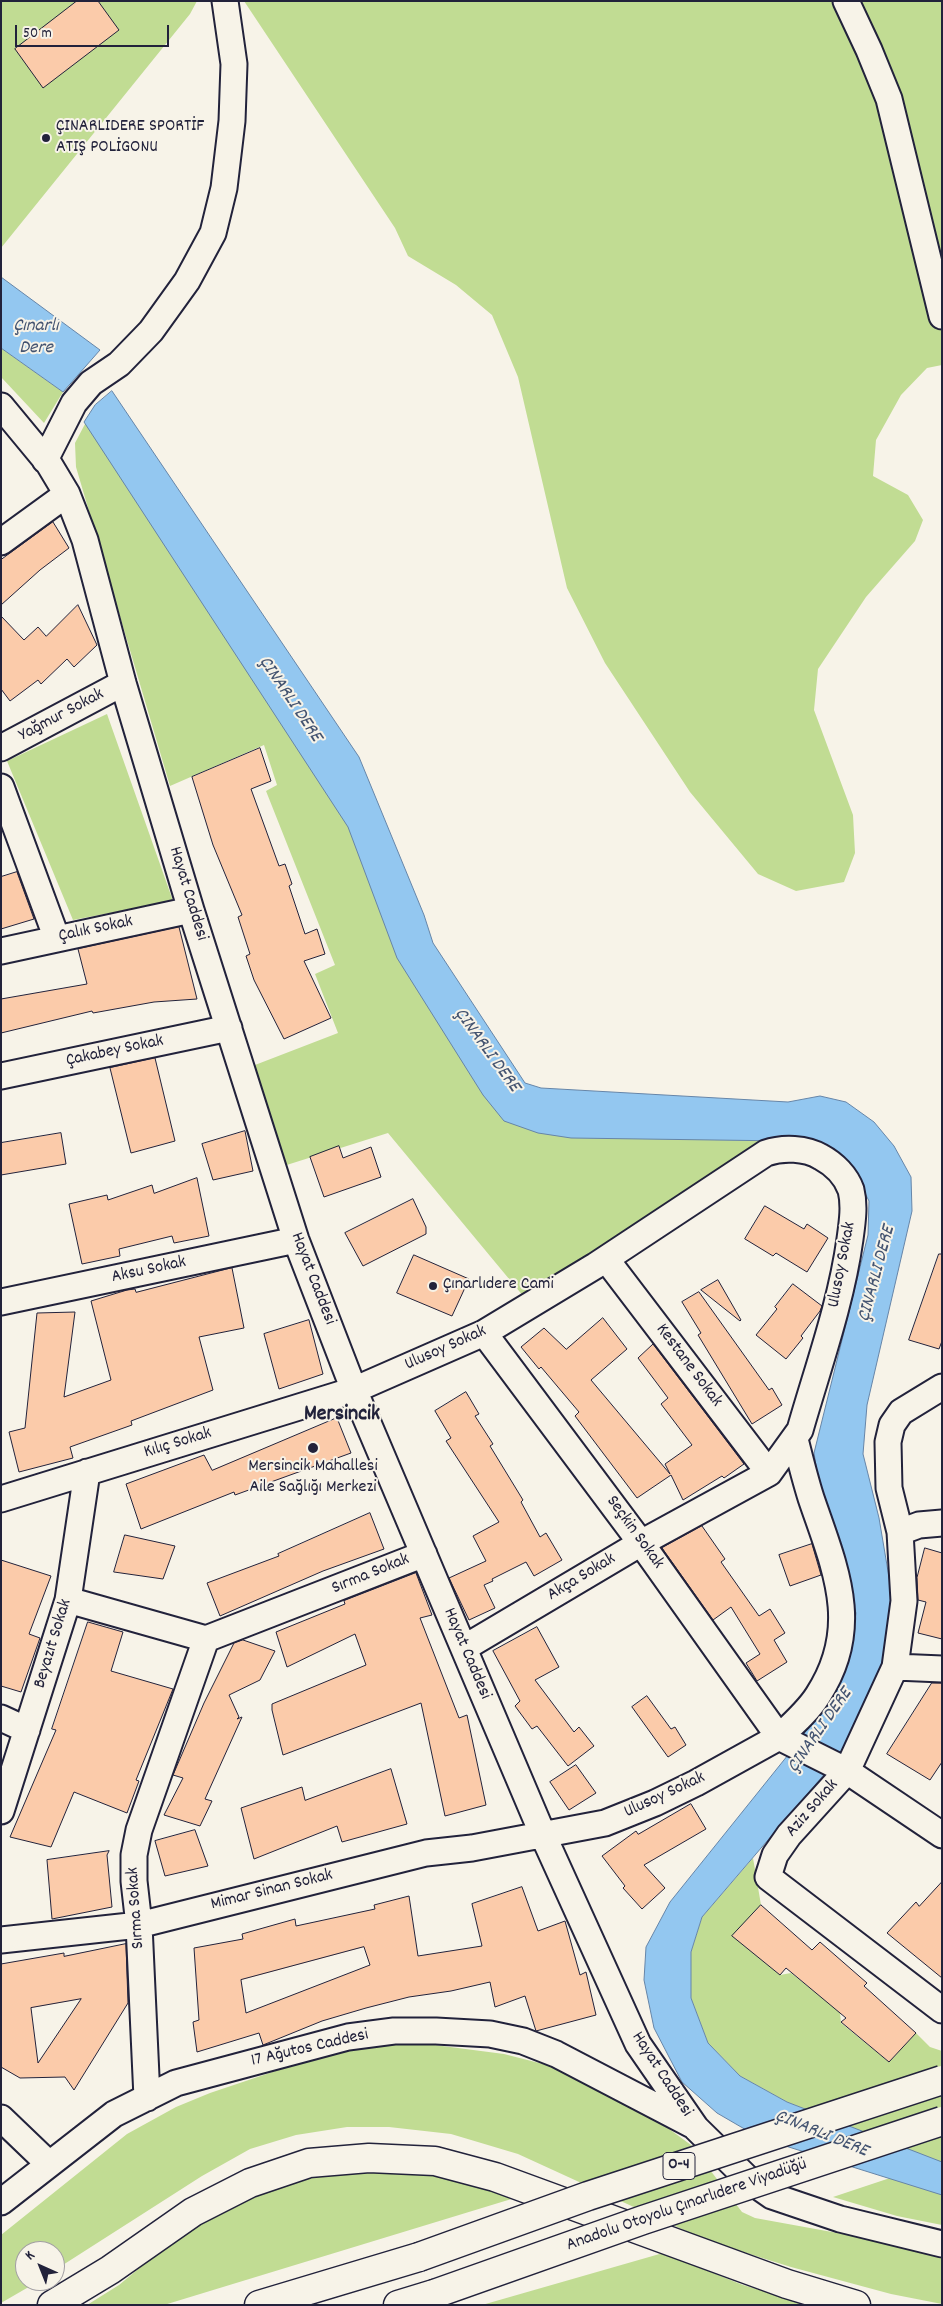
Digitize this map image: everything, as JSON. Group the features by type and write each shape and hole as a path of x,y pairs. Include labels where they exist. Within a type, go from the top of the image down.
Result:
{"highway":[{"name":"O-4","path":"259,2305 419,2257 588,2196 942,2080"},
{"name":"Anadolu Otoyolu Çınarlıdere Viyadüğü","path":"398,2305 643,2220 942,2122"},
{"path":"52,2305 110,2270 194,2212 250,2183 309,2163 369,2158 435,2161 495,2177 787,2284 856,2305"}],"street":[{"path":"45,460 61,425 74,403 91,383 119,364 151,331 187,281 213,233 224,188 232,121 234,64 225,1"},
{"path":"846,1 889,99 942,316"},
{"name":"Hayat Caddesi","path":"1,406 45,460 67,494 85,540 123,684 191,910 296,1240 354,1390 543,1835 638,2044 696,2128"},
{"path":"1,542 67,494"},
{"name":"Yağmur Sokak","path":"1,748 123,684"},
{"path":"1,787 57,938"},
{"name":"Çalık Sokak","path":"1,951 191,910"},
{"name":"Çakabey Sokak","path":"1,1076 229,1028"},
{"name":"Ulusoy Sokak","path":"354,1390 484,1333 606,1259 766,1153 776,1149 814,1153 838,1170 846,1180 853,1202 846,1269 800,1430 795,1439 812,1499 836,1569 840,1594 841,1627 838,1652 829,1677 787,1741 605,1824 543,1835"},
{"name":"Aksu Sokak","path":"1,1302 296,1240"},
{"name":"Kestane Sokak","path":"606,1259 769,1473"},
{"name":"Seçkin Sokak","path":"484,1333 787,1741"},
{"name":"Aziz Sokak","path":"942,1387 901,1412 892,1425 888,1442 889,1488 900,1532 904,1601 895,1667 840,1767 775,1854 768,1877 942,2010"},
{"name":"Kılıç Sokak","path":"1,1499 354,1390"},
{"name":"Akça Sokak","path":"464,1648 641,1542 769,1473 795,1439"},
{"name":"Beyazıt Sokak","path":"1,1811 68,1600 87,1472"},
{"path":"900,1532 919,1525 942,1523"},
{"name":"Sırma Sokak","path":"147,2098 134,1855 139,1830 206,1640 424,1554"},
{"path":"68,1600 206,1640"},
{"path":"895,1667 942,1669"},
{"path":"1,1718 27,1730"},
{"path":"787,1741 840,1767 942,1835"},
{"name":"Mimar Sinan Sokak","path":"1,1940 139,1925 426,1853 472,1848 543,1835"},
{"name":"17 Ağutos Caddesi","path":"1,2202 114,2114 176,2083 348,2037 394,2031 490,2034 523,2040 556,2054 696,2128"},
{"path":"1,2118 49,2164"},
{"path":"696,2128 749,2180 772,2196 840,2218 942,2244"}],"green space":[{"name":"ÇINARLIDERE SPORTİF ATIŞ POLİGONU","path":"1,1 197,1 190,14 1,248"},
{"path":"244,1 942,1 942,365 927,368 901,395 876,440 873,476 908,495 923,520 915,541 866,597 818,669 814,710 853,815 855,853 844,882 796,891 758,874 690,792 605,663 567,588 518,377 492,315 456,285 408,256 395,228"},
{"path":"1,348 63,392 44,423 1,377"},
{"path":"95,405 508,1088 813,1115 524,1297 388,1133 274,1169 242,1070 338,1033 315,974 335,965 266,791 277,785 264,745 170,786 76,467 75,443"},
{"path":"107,714 173,901 73,920 7,761"},
{"path":"753,1858 761,1905 733,1936 780,1975 791,1973 840,2012 841,2023 889,2062 916,2033 930,2047 942,2051 942,2225 897,2216 833,2197 938,2162 787,2102 740,2076 708,2043 691,1998 691,1952 702,1917"},
{"path":"404,2041 504,2054 547,2065 650,2115 691,2145 742,2212 755,2218 942,2252 942,2304 891,2294 791,2267 708,2241 518,2154 451,2134 389,2127 347,2127 296,2135 250,2149 202,2176 65,2264 65,2241 15,2241 15,2291 22,2291 1,2303 1,2235 127,2134 176,2107 210,2093 344,2048"},
{"path":"405,2166 518,2197 164,2305 87,2305 119,2285 207,2212 302,2177"},
{"path":"663,2253 743,2285 811,2305 482,2305"}],"water":[{"name":"Çınarlı Dere","path":"1,277 100,350 63,392 1,348"},
{"name":"ÇINARLI DERE","path":"112,391 359,757 424,915 433,943 525,1083 541,1088 788,1102 820,1096 846,1102 874,1122 894,1146 911,1177 912,1211 867,1405 863,1454 879,1518 892,1595 885,1664 858,1727 833,1764 702,1917 691,1952 691,1998 708,2043 740,2076 787,2102 942,2162 942,2195 760,2138 717,2113 682,2082 654,2028 644,1980 646,1947 670,1902 796,1745 832,1694 851,1648 856,1613 820,1491 814,1453 868,1235 869,1201 853,1170 787,1141 571,1138 538,1133 504,1121 483,1095 397,958 348,827 84,422 95,405"}],"building":[{"path":"77,1 98,1 119,30 43,88 15,49"},
{"path":"53,522 69,548 40,570 1,605 1,560"},
{"path":"78,605 97,645 74,667 67,659 41,684 38,680 10,701 1,689 1,616 24,640 38,627 46,636"},
{"path":"260,748 271,781 251,789 279,866 285,864 292,884 289,886 305,934 317,929 325,954 304,961 331,1018 284,1039 254,980 246,956 250,954 238,917 242,915 213,845 192,777"},
{"path":"17,872 34,919 1,929 1,877"},
{"path":"179,927 197,999 154,1002 93,1013 92,1011 1,1033 1,999 87,984 78,949"},
{"path":"155,1058 175,1141 131,1153 110,1068"},
{"path":"245,1131 253,1171 213,1180 202,1144"},
{"path":"61,1133 66,1164 1,1175 1,1143"},
{"path":"339,1146 343,1158 371,1147 381,1177 324,1197 310,1157"},
{"path":"197,1178 209,1236 174,1243 172,1236 119,1249 120,1256 82,1264 69,1204 107,1195 108,1200 152,1185 154,1193"},
{"path":"413,1199 426,1227 426,1234 363,1266 345,1233"},
{"path":"765,1206 804,1229 807,1224 828,1238 807,1272 776,1253 773,1256 745,1239"},
{"path":"939,1254 942,1254 942,1341 939,1349 909,1340"},
{"name":"Çınarlıdere Cami","path":"414,1255 469,1279 452,1316 397,1293"},
{"path":"232,1268 244,1328 199,1337 213,1390 131,1421 132,1425 70,1447 73,1458 19,1472 9,1432 25,1428 37,1313 75,1312 64,1397 111,1380 91,1301 127,1290 135,1289 136,1292"},
{"path":"718,1280 741,1320 740,1321 701,1290"},
{"path":"793,1284 822,1306 801,1336 803,1338 786,1359 756,1335 777,1309 775,1307"},
{"path":"699,1292 769,1390 772,1388 782,1405 752,1424 698,1335 701,1333 682,1302"},
{"path":"603,1318 627,1349 591,1380 670,1474 665,1464 692,1445 661,1404 668,1398 638,1358 653,1344 744,1464 724,1478 722,1476 683,1500 671,1475 637,1498 575,1416 579,1412 541,1367 539,1369 521,1347 544,1328 566,1349"},
{"path":"309,1320 323,1374 279,1389 264,1334"},
{"path":"466,1392 479,1414 475,1416 493,1444 490,1446 523,1500 521,1502 540,1537 546,1533 562,1560 534,1576 526,1562 492,1579 493,1581 484,1585 495,1608 469,1620 449,1578 486,1561 473,1536 499,1522 446,1441 451,1438 435,1411"},
{"path":"337,1418 351,1453 235,1495 234,1492 141,1529 126,1484 204,1455 212,1470"},
{"path":"370,1513 384,1549 323,1571 220,1616 207,1583 279,1556 278,1554"},
{"path":"702,1526 725,1559 721,1562 759,1616 770,1609 785,1633 774,1640 787,1662 757,1681 746,1663 760,1654 731,1607 713,1620 662,1548"},
{"path":"125,1535 175,1546 163,1579 114,1572"},
{"path":"812,1544 821,1575 790,1586 779,1555"},
{"path":"925,1548 942,1553 942,1639 918,1633 926,1602 918,1600 917,1578"},
{"path":"1,1560 51,1576 29,1634 40,1638 21,1692 1,1686"},
{"path":"416,1573 432,1615 420,1618 459,1718 467,1715 486,1805 445,1816 421,1703 283,1755 272,1710 272,1704 366,1665 355,1634 287,1667 276,1632 345,1604 344,1601"},
{"path":"88,1622 123,1632 111,1671 173,1689 136,1780 139,1781 127,1813 74,1792 51,1847 10,1837 56,1730 52,1729"},
{"path":"537,1627 559,1667 535,1680 574,1732 579,1727 594,1746 568,1766 537,1726 532,1729 515,1706 520,1701 493,1651"},
{"path":"243,1640 275,1651 260,1680 229,1695 239,1717 237,1719 242,1717 205,1799 212,1801 200,1826 164,1815 183,1778 173,1775 204,1703 234,1643"},
{"path":"932,1683 942,1683 942,1762 930,1780 887,1754"},
{"path":"647,1696 671,1729 675,1727 686,1745 668,1757 632,1707"},
{"path":"576,1765 596,1793 569,1810 550,1782"},
{"path":"391,1769 407,1824 342,1842 337,1826 254,1859 241,1808 302,1787 305,1800"},
{"path":"691,1804 706,1829 644,1865 665,1888 642,1909 623,1888 625,1886 602,1856 636,1831 638,1834"},
{"path":"195,1830 208,1866 165,1876 155,1841"},
{"path":"109,1851 107,1855 112,1907 52,1919 47,1860"},
{"path":"942,1882 942,1978 887,1933 916,1902 919,1906"},
{"path":"522,1887 538,1931 565,1921 580,1975 586,1972 596,2015 536,2031 525,1996 495,2007 490,1982 451,1991 409,1997 366,2008 322,2021 263,2045 259,2033 197,2052 193,2022 199,2020 194,1948 243,1939 242,1934 295,1919 296,1926 375,1909 374,1905 409,1896 418,1956 482,1946 472,1904","holes":["364,1947 370,1965 246,2013 241,1980"]},
{"path":"761,1905 812,1950 820,1942 867,1983 864,1986 916,2033 889,2062 841,2022 846,2018 786,1968 780,1975 732,1936"},
{"path":"126,1944 128,2003 74,2090 65,2077 20,2078 1,2067 1,1964 64,1953 64,1956","holes":["81,1999 38,2063 31,2008"]}],"place":[{"name":"ÇINARLIDERE SPORTİF ATIŞ POLİGONU","path":"46,138"},
{"name":"Çınarlıdere Cami","path":"433,1286"},
{"name":"Mersincik Mahallesi Aile Sağlığı Merkezi","path":"313,1448"}],"district":[{"name":"Mersincik","path":"342,1416"}]}
